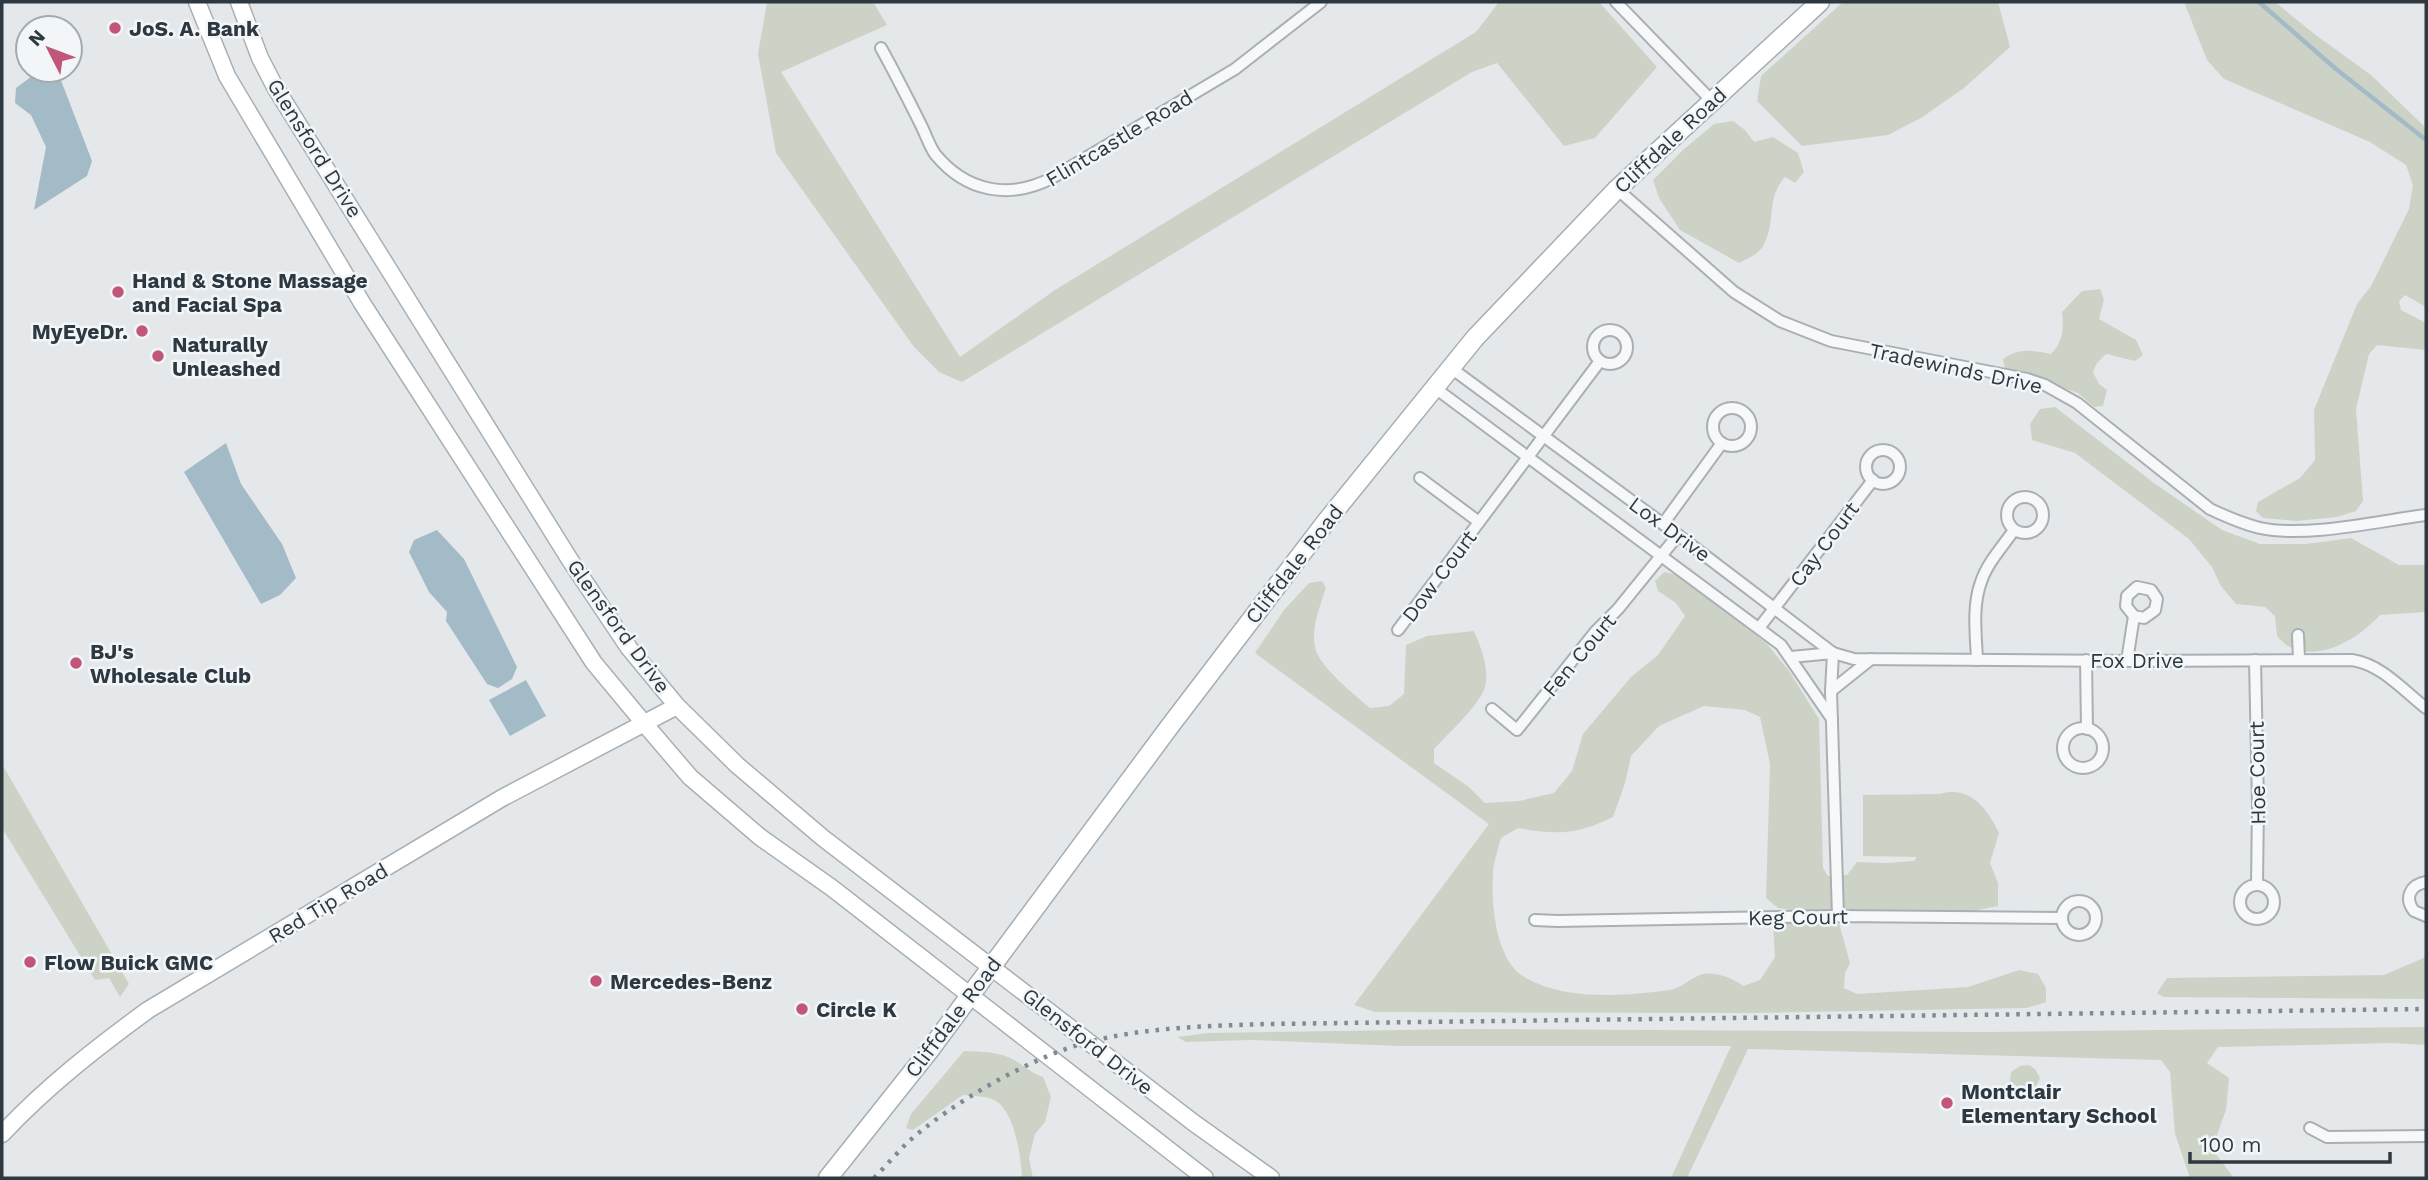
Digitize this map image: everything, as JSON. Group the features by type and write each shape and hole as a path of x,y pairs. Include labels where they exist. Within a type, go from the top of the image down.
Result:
{"main road":[{"name":"Glensford Drive","path":"197,2 227,76 362,303 594,663 690,777 760,837 832,888 1205,1178"},
{"name":"Glensford Drive","path":"239,2 260,58 275,87 570,559 629,648 677,706 737,765 823,838 1194,1123 1271,1178"},
{"name":"Cliffdale Road","path":"828,1178 992,967 1128,782 1325,523 1451,368 1508,301 1617,189 1820,2"},
{"name":"Red Tip Road","path":"2,1134 52,1085 101,1044 148,1010 502,798 677,706"}],"street":[{"name":"Flintcastle Road","path":"881,48 928,142 942,162 956,174 981,186 998,191 1017,191 1035,187 1052,178 1235,69 1321,2"},
{"path":"1616,2 1711,100"},
{"name":"Tradewinds Drive","path":"1617,189 1734,292 1780,321 1831,341 2028,379 2045,385 2077,403 2210,509 2235,521 2261,528 2298,531 2426,515"},
{"name":"Dow Court","path":"1398,630 1600,361"},
{"name":"Lox Drive","path":"1451,368 1678,534 1833,653"},
{"name":"Lox Drive","path":"1435,388 1781,645 1832,719"},
{"path":"1663,524 1722,443"},
{"name":"Dow Court","path":"1420,478 1479,522"},
{"name":"Cay Court","path":"1759,628 1873,480"},
{"path":"1977,660 1975,616 1980,583 2014,530"},
{"path":"1663,555 1678,534"},
{"name":"Fen Court","path":"1492,709 1517,730 1595,632 1663,555"},
{"path":"2127,661 2134,616"},
{"path":"2298,635 2299,660"},
{"path":"1791,657 1833,653 1831,691 1838,915"},
{"name":"Fox Drive","path":"1833,653 1854,659 2365,662 2426,708"},
{"path":"1831,691 1871,659"},
{"path":"2086,660 2087,729"},
{"name":"Hoe Court","path":"2255,660 2257,885"},
{"path":"2426,882 2414,886 2409,896 2414,911 2426,916"},
{"name":"Keg Court","path":"1535,920 1838,915 2062,918"},
{"path":"2310,1128 2328,1137 2426,1136"}],"shaded area":[{"path":"767,2 873,2 887,25 781,72 960,357 1055,290 1476,32 1499,2 1599,2 1657,67 1595,138 1564,146 1497,63 1472,72 962,382 939,372 914,347 776,153 758,54"},
{"path":"1843,2 1998,2 2010,47 1964,88 1921,118 1888,135 1802,146 1757,101 1761,76"},
{"path":"2184,2 2275,2 2371,75 2426,128 2426,307 2405,295 2399,301 2401,310 2426,323 2426,350 2377,345 2369,354 2356,409 2363,501 2356,511 2337,517 2296,521 2263,518 2256,511 2258,502 2300,478 2315,460 2314,410 2357,304 2371,286 2409,209 2413,185 2406,165 2370,142 2224,79 2207,60"},
{"path":"1733,121 1745,130 1754,142 1773,137 1798,153 1804,172 1795,183 1785,177 1779,185 1763,246 1754,255 1739,263 1680,230 1659,198 1653,180 1714,124"},
{"path":"2100,289 2104,299 2099,319 2136,340 2143,355 2135,361 2106,354 2097,363 2093,372 2099,384 2107,390 2103,406 2094,407 2078,393 2005,369 2003,359 2014,353 2032,351 2051,354 2062,334 2062,312 2082,291"},
{"path":"2055,407 2154,483 2222,530 2260,544 2306,544 2351,538 2399,565 2426,565 2426,612 2380,615 2362,632 2327,650 2302,651 2288,646 2277,636 2275,616 2265,607 2236,604 2221,586 2212,567 2189,539 2075,453 2032,440 2030,424 2040,409"},
{"path":"1664,572 1682,576 1767,644 1789,671 1819,719 1823,868 1828,876 1847,875 1857,862 1914,861 1917,857 1863,856 1863,795 1960,793 1969,796 1983,807 1999,833 1990,863 1998,883 1998,906 1973,911 1801,911 1778,908 1766,898 1770,764 1760,717 1745,710 1704,706 1659,726 1631,756 1613,817 1566,832 1518,828 1501,838 1493,870 1495,917 1502,947 1516,970 1542,985 1596,995 1669,990 1703,974 1724,976 1743,986 1760,980 1775,957 1773,925 1781,921 1839,923 1850,963 1845,973 1844,988 1857,994 1968,987 2019,970 2038,974 2046,988 2046,1002 2027,1008 1751,1013 1375,1012 1354,1005 1489,824 1255,653 1284,610 1309,583 1322,581 1326,588 1314,632 1318,655 1338,680 1370,708 1389,706 1404,694 1406,645 1427,636 1474,631 1486,668 1484,690 1469,712 1434,749 1434,763 1469,787 1485,803 1519,801 1554,793 1572,771 1583,734 1631,677 1658,655 1685,616 1676,603 1658,591 1655,581"},
{"path":"2,764 129,984 120,997 109,978 95,980 2,828"},
{"path":"2426,957 2426,999 2163,997 2157,993 2167,978 2384,975"},
{"path":"2426,1027 2426,1045 2391,1043 2218,1047 2207,1063 2229,1078 2226,1110 2212,1149 2234,1178 2190,1178 2175,1134 2170,1072 2161,1060 1748,1049 1687,1178 1671,1178 1731,1046 1400,1046 1251,1040 1186,1042 1177,1037 1208,1033 1469,1029 1982,1032"},
{"path":"964,1051 1002,1055 1043,1077 1051,1097 1045,1122 1035,1134 1029,1158 1033,1178 1022,1178 1012,1125 1003,1107 993,1099 963,1095 913,1130 906,1128 911,1114"},
{"path":"2029,1065 2040,1078 2036,1087 2022,1091 2010,1081 2011,1072 2020,1066"}],"water":[{"path":"21,84 62,84 92,161 87,176 34,210 46,147 31,115 15,103 16,88"},
{"path":"226,443 241,484 282,544 296,578 280,595 261,604 184,472"},
{"path":"437,530 464,559 517,667 512,679 498,688 487,684 446,621 447,612 429,592 409,552 414,540"},
{"path":"526,680 546,716 510,736 489,700"}],"waterway":[{"path":"2259,2 2336,69 2426,140"}],"railway":[{"path":"874,1178 925,1128 994,1082 1069,1048 1114,1036 1157,1030 1267,1024 2426,1009"}],"place":[{"name":"JoS. A. Bank","path":"115,28"},
{"name":"Hand & Stone Massage and Facial Spa","path":"118,292"},
{"name":"MyEyeDr.","path":"142,331"},
{"name":"Naturally Unleashed","path":"158,356"},
{"name":"BJ's Wholesale Club","path":"76,663"},
{"name":"Flow Buick GMC","path":"30,962"},
{"name":"Mercedes-Benz","path":"596,981"},
{"name":"Circle K","path":"802,1009"},
{"name":"Montclair Elementary School","path":"1947,1103"}]}
